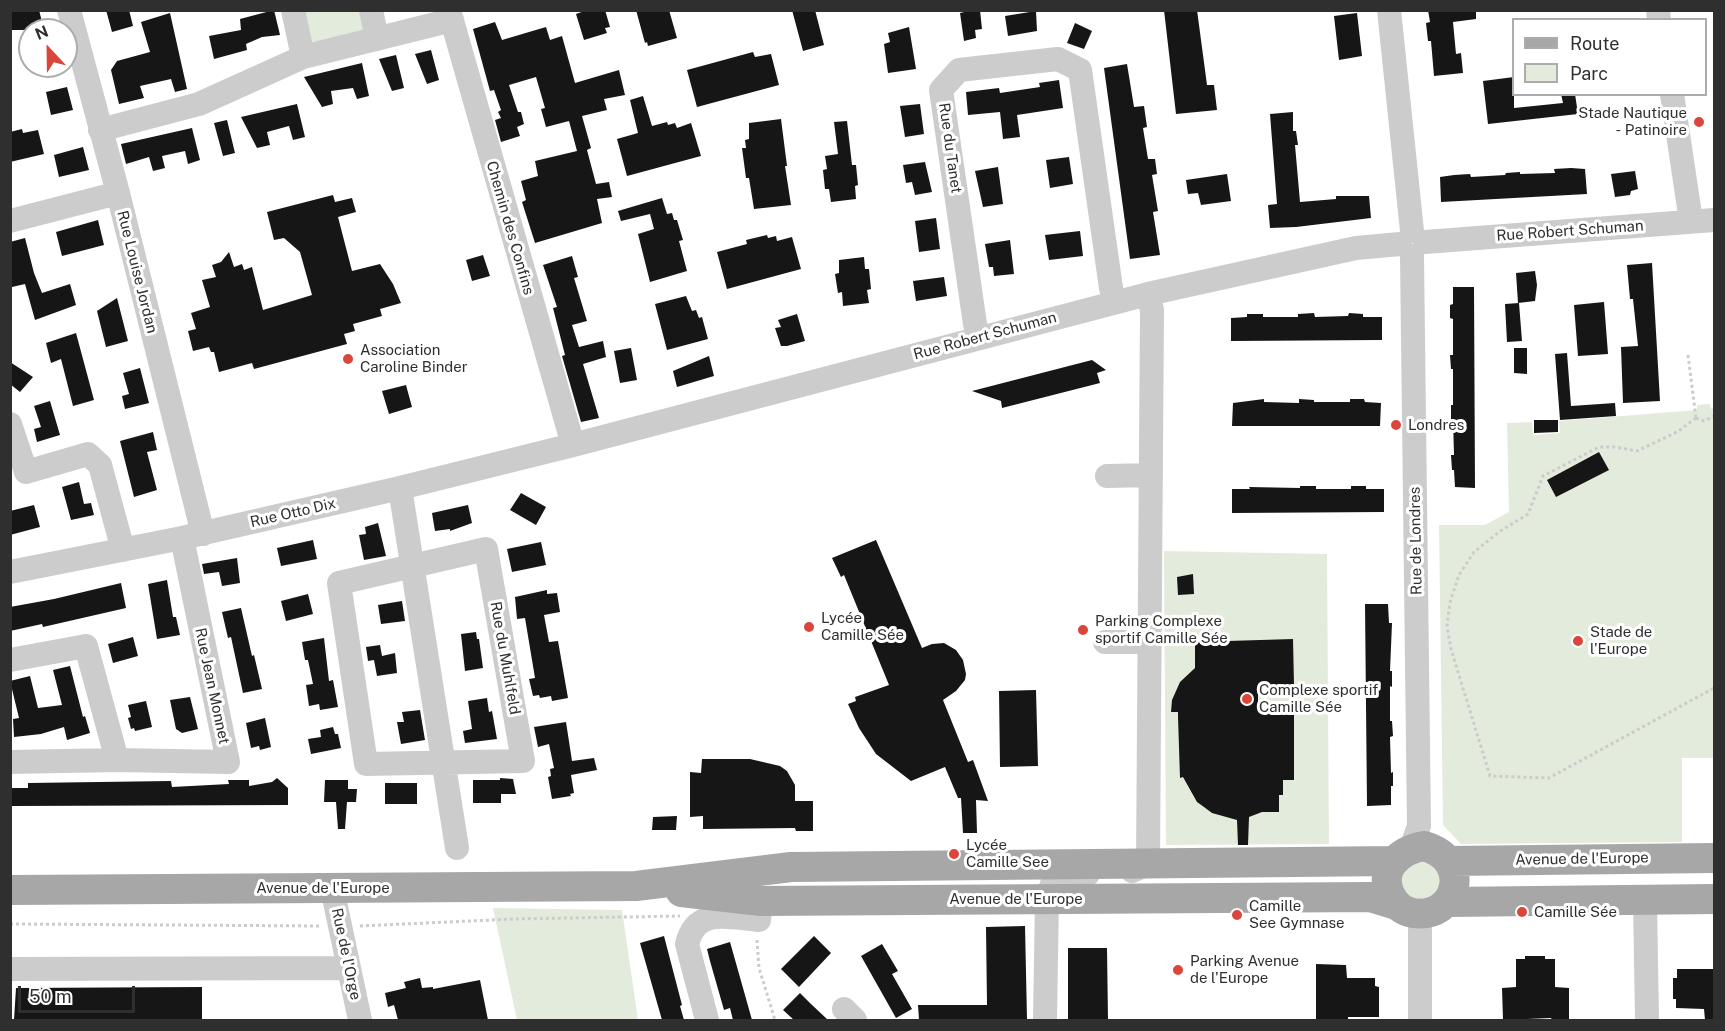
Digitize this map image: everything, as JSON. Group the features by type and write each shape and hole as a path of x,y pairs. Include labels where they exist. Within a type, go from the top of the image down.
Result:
{"main road":[{"name":"Avenue de l'Europe","path":"10,890 636,886 791,867 1148,864 1421,849 1714,858"},
{"path":"1421,849 1455,880 1452,895 1447,902 1432,912 1408,910 1388,891 1389,871 1421,849"},
{"name":"Avenue de l'Europe","path":"636,886 760,911 1047,899 1370,897 1408,910"},
{"path":"1447,902 1714,898"}],"street":[{"name":"Rue Louise Jordan","path":"69,10 118,193 193,536"},
{"path":"293,10 303,57"},
{"path":"371,10 377,39"},
{"name":"Rue de Londres","path":"1389,10 1412,243 1421,849"},
{"path":"100,130 199,104 303,57 377,39 450,15"},
{"name":"Chemin des Confins","path":"450,15 573,445"},
{"name":"Rue du Tanet","path":"980,338 975,324 941,90 959,70 1058,59 1080,70 1111,288 1115,302"},
{"path":"1672,96 1703,221"},
{"path":"10,221 118,193"},
{"name":"Rue Robert Schuman","path":"573,445 1115,302 1356,248 1703,221"},
{"path":"1046,1020 1047,899 1052,884 1063,874 1128,873 1148,864 1152,310 1148,294"},
{"path":"10,423 26,472 88,454 100,465 123,550"},
{"name":"Rue Otto Dix","path":"10,572 193,536 573,445"},
{"path":"1107,476 1151,476"},
{"path":"400,488 457,848"},
{"name":"Rue Jean Monnet","path":"10,762 117,760 228,762 193,536"},
{"name":"Rue du Muhlfeld","path":"486,549 524,761 443,762 366,764 339,583 486,549"},
{"path":"1105,642 1150,642"},
{"path":"10,660 86,646 117,760"},
{"name":"Rue de l'Orge","path":"332,888 360,1020"},
{"path":"1645,899 1647,1020"},
{"path":"1408,910 1420,1020"},
{"path":"707,1020 687,944 691,921 710,916 760,911"},
{"path":"10,969 349,968"}],"path":[{"path":"1688,355 1696,418"},
{"path":"1696,418 1704,422 1714,416"},
{"path":"1696,418 1677,432 1637,451 1599,447 1543,476 1528,514 1499,532 1474,552 1459,575 1450,602 1447,626 1451,649 1490,776 1549,778 1714,688"},
{"path":"760,911 757,945 759,968 775,1020"},
{"path":"10,924 341,926 514,919 691,921"}],"green space":[{"path":"298,11 367,11 371,29 306,45"},
{"name":"Stade de l'Europe","path":"1710,404 1711,409 1714,407 1714,758 1682,758 1682,842 1461,844 1443,825 1439,525 1485,525 1509,512 1507,423 1532,422 1533,435 1560,433 1559,421 1697,410 1697,405"},
{"name":"Complexe sportif Camille Sée","path":"1164,551 1327,554 1329,844 1166,845"},
{"path":"1421,859 1437,867 1441,884 1430,899 1410,898 1401,887 1401,873"},
{"path":"493,908 622,910 638,1020 517,1020"}],"building":[{"path":"10,10 39,10 41,18 18,18 18,30 10,30"},
{"path":"106,10 129,10 133,26 112,32"},
{"path":"274,10 280,35 262,37 246,44 247,50 214,59 209,36 241,30 240,19"},
{"path":"587,10 605,10 610,27 605,28 607,33 584,40 576,14"},
{"path":"636,10 669,10 677,38 648,46 647,42 645,43"},
{"path":"792,10 815,10 824,45 803,51"},
{"path":"980,10 982,29 975,30 976,38 964,41 960,13"},
{"path":"1164,10 1197,10 1207,85 1214,85 1217,110 1176,114"},
{"path":"1428,10 1476,10 1476,19 1453,22 1456,54 1461,53 1463,73 1434,76 1431,41 1428,41 1426,23 1430,22"},
{"path":"1036,11 1037,31 1008,36 1005,16"},
{"path":"170,13 187,89 175,92 171,79 140,86 144,98 119,104 111,70 117,61 150,52 141,22"},
{"path":"1357,13 1362,56 1339,60 1334,16"},
{"path":"495,22 502,40 546,27 550,40 562,36 575,83 619,70 625,95 604,99 607,110 582,116 591,148 587,150 596,184 609,182 612,197 597,199 602,223 535,243 522,202 526,200 521,181 538,176 535,161 577,151 569,121 546,127 541,109 545,108 536,77 509,85 524,124 517,127 520,136 501,142 495,120 501,118 498,112 501,110 494,90 490,91 473,29"},
{"path":"1075,23 1092,31 1084,49 1067,43"},
{"path":"909,27 916,69 888,73 884,44 890,42 888,33"},
{"path":"431,50 439,80 427,84 415,54"},
{"path":"753,52 755,57 771,54 779,85 697,107 687,70"},
{"path":"396,55 404,88 392,91 379,59"},
{"path":"362,63 369,96 357,99 353,88 331,91 333,104 322,107 304,77"},
{"path":"1127,64 1134,107 1144,106 1147,127 1143,128 1148,159 1155,159 1157,174 1152,175 1158,211 1153,212 1160,255 1130,259 1104,68"},
{"path":"1512,77 1514,108 1563,103 1561,96 1575,96 1578,114 1488,124 1483,81"},
{"path":"1059,80 1063,108 1017,115 1020,137 1003,139 1000,112 968,115 966,92 999,88 1000,93 1040,87 1039,83"},
{"path":"67,87 73,110 51,115 46,92"},
{"path":"643,96 652,126 667,122 668,125 675,123 677,128 691,123 701,156 627,176 617,139 638,133 630,100"},
{"path":"297,104 305,137 293,140 289,126 267,132 270,145 257,148 241,117"},
{"path":"920,104 924,134 905,137 900,106"},
{"path":"1293,112 1293,131 1296,131 1298,145 1295,145 1300,202 1336,199 1336,196 1369,196 1371,218 1270,228 1268,205 1277,204 1270,114"},
{"path":"781,119 791,205 754,209 749,178 746,178 742,148 746,148 745,140 749,139 749,123"},
{"path":"227,120 235,153 223,156 214,123"},
{"path":"847,121 852,165 856,165 858,185 855,186 856,199 831,202 829,189 825,189 823,170 827,169 825,156 838,154 834,122"},
{"path":"192,128 200,160 188,164 185,151 162,156 165,168 153,171 149,157 126,164 121,144"},
{"path":"22,129 23,133 38,130 44,154 10,162 10,132"},
{"path":"83,147 89,170 59,177 54,155"},
{"path":"1069,157 1073,184 1050,188 1046,160"},
{"path":"925,162 932,192 915,195 912,182 906,183 903,165"},
{"path":"998,167 1003,204 983,207 975,171"},
{"path":"1554,169 1585,169 1587,194 1441,202 1440,177 1470,174 1471,177 1505,175 1520,172 1520,174 1555,173"},
{"path":"1635,171 1638,189 1631,191 1630,195 1615,197 1611,174"},
{"path":"1227,174 1231,201 1201,205 1198,193 1188,194 1186,180"},
{"path":"333,195 335,202 352,198 356,212 338,217 352,271 380,264 393,284 401,303 380,309 382,316 353,324 355,331 344,334 347,344 254,369 252,363 219,372 214,352 211,352 209,347 193,351 188,331 196,329 191,313 210,307 202,280 216,277 212,265 221,262 229,252 234,267 242,264 244,270 252,267 263,310 312,295 300,252 284,238 274,240 267,212"},
{"path":"662,198 667,214 672,213 674,220 677,220 683,240 679,241 687,271 650,282 638,234 654,229 650,214 621,221 618,211"},
{"path":"936,218 940,249 919,252 915,221"},
{"path":"98,220 104,245 62,256 56,232"},
{"path":"1080,231 1083,256 1049,260 1045,235"},
{"path":"767,235 768,238 776,236 777,241 792,237 801,269 727,289 717,252 747,244 746,240"},
{"path":"25,238 42,293 70,284 76,305 35,320 25,284 12,287 10,277 10,242"},
{"path":"1010,240 1014,274 994,276 993,267 989,267 985,244"},
{"path":"483,255 490,276 472,281 466,260"},
{"path":"572,256 578,277 574,278 587,321 572,325 579,347 603,341 606,357 583,364 599,418 581,422 562,356 565,355 553,308 557,307 543,265"},
{"path":"864,257 865,269 869,269 871,289 867,290 869,303 843,306 842,292 838,293 835,274 839,273 839,260"},
{"path":"1652,263 1660,401 1623,403 1621,347 1638,346 1627,265"},
{"path":"1535,271 1537,285 1535,301 1518,303 1516,273"},
{"path":"944,277 947,296 916,301 913,281"},
{"path":"1453,287 1474,287 1475,488 1455,487 1454,470 1452,470 1451,455 1454,455 1453,419 1451,420 1453,369 1451,369 1450,355 1453,355 1453,319 1450,318 1450,305 1453,304"},
{"path":"686,296 692,311 696,310 699,318 702,317 708,339 667,350 655,304"},
{"path":"117,298 128,341 106,347 97,311"},
{"path":"1604,302 1608,354 1578,356 1574,305"},
{"path":"1519,303 1522,341 1507,342 1505,304"},
{"path":"1314,313 1315,317 1348,316 1349,313 1363,314 1363,317 1382,317 1382,340 1231,341 1231,318 1247,317 1247,314 1263,314 1263,317 1298,317 1298,314"},
{"path":"797,314 805,341 781,346 775,328 781,327 778,320"},
{"path":"76,333 94,400 73,406 61,359 51,363 46,343"},
{"path":"631,348 637,380 620,383 614,351"},
{"path":"1514,348 1527,348 1527,374 1514,373"},
{"path":"1567,353 1571,406 1615,403 1616,416 1560,420 1555,354"},
{"path":"709,356 714,376 677,387 673,371"},
{"path":"1092,360 1106,370 1097,373 1100,383 1002,408 1001,401 972,391"},
{"path":"10,362 33,377 20,392 10,384"},
{"path":"140,368 149,403 125,409 122,396 129,394 123,373"},
{"path":"406,385 412,407 389,414 382,391"},
{"path":"1264,399 1264,402 1299,403 1299,399 1314,400 1314,402 1350,402 1350,399 1364,399 1365,402 1381,403 1380,426 1232,426 1233,403"},
{"path":"50,401 60,435 37,442 34,429 41,427 34,406"},
{"path":"1534,420 1558,420 1558,432 1534,433"},
{"path":"153,432 157,450 147,452 157,490 134,497 120,441"},
{"path":"1599,452 1609,470 1556,497 1547,480"},
{"path":"79,482 84,504 91,503 94,515 71,520 62,487"},
{"path":"1300,486 1316,486 1316,489 1351,489 1351,486 1366,486 1366,489 1384,489 1384,512 1232,513 1232,489 1300,488"},
{"path":"521,493 546,507 536,525 510,510"},
{"path":"34,505 40,527 10,535 10,511"},
{"path":"468,505 472,523 450,531 450,529 435,531 432,513"},
{"path":"378,523 386,556 364,560 359,535 366,534 365,527"},
{"path":"313,540 317,559 281,566 277,548"},
{"path":"876,540 922,648 944,643 956,650 963,660 965,680 956,691 943,700 968,762 973,760 988,801 976,800 977,833 963,833 961,798 958,798 945,767 911,781 876,754 859,728 848,704 856,701 855,697 889,685 844,575 841,577 832,558"},
{"path":"541,542 546,565 512,572 507,549"},
{"path":"237,558 240,583 222,586 219,572 204,574 202,564"},
{"path":"1193,574 1194,594 1178,595 1177,577"},
{"path":"167,580 173,617 176,617 180,635 157,639 148,584"},
{"path":"121,583 126,608 43,627 42,624 10,631 10,607"},
{"path":"547,590 547,594 557,593 560,612 544,615 549,642 558,641 568,698 552,701 551,696 540,698 539,695 533,696 529,679 535,678 525,618 517,619 515,597"},
{"path":"308,594 313,614 286,621 281,601"},
{"path":"402,601 405,621 381,624 378,605"},
{"path":"1365,604 1388,604 1389,623 1392,623 1390,721 1392,721 1393,736 1390,737 1393,786 1391,786 1391,805 1367,806"},
{"path":"241,608 262,689 243,693 231,637 228,638 222,612"},
{"path":"476,632 483,668 465,671 461,634"},
{"path":"133,637 138,656 113,663 108,644"},
{"path":"324,638 329,681 333,680 338,707 320,710 319,704 309,706 306,685 313,684 302,642"},
{"path":"1293,639 1294,685 1258,686 1258,711 1294,710 1294,780 1283,780 1283,795 1279,795 1279,812 1262,812 1249,817 1248,845 1238,845 1237,820 1212,813 1197,802 1183,777 1180,778 1178,712 1171,712 1172,700 1180,682 1195,668 1195,642"},
{"path":"380,645 382,656 395,653 397,673 377,676 374,660 368,661 366,647"},
{"path":"70,666 83,717 85,716 90,733 67,740 64,727 41,734 14,737 13,719 19,718 10,681 30,676 38,708 62,705 53,670"},
{"path":"1036,690 1038,766 1000,767 999,691"},
{"path":"190,697 198,729 182,733 176,729 170,700"},
{"path":"487,698 497,739 465,743 463,731 472,729 468,701"},
{"path":"146,701 152,727 135,731 134,728 131,729 128,718 131,717 128,705"},
{"path":"420,710 425,740 401,744 397,722 404,722 402,712"},
{"path":"265,718 271,747 260,750 259,746 251,748 246,723"},
{"path":"566,722 572,761 594,758 597,770 571,775 574,793 570,794 571,796 552,799 548,777 551,776 550,769 554,768 549,744 538,747 534,727"},
{"path":"333,727 335,734 338,734 341,748 311,754 308,739 321,737 320,730"},
{"path":"702,759 750,759 780,766 787,771 795,785 795,801 813,801 813,831 796,831 795,828 703,829 703,816 690,817 690,772 701,773"},
{"path":"277,778 288,788 288,805 10,806 10,788 28,788 28,783 171,781 172,787 229,784 228,780 249,780 249,786 272,782"},
{"path":"500,778 513,779 516,794 501,794 501,803 473,803 473,780 500,780"},
{"path":"325,780 348,780 348,789 357,789 356,802 347,802 345,829 338,829 336,802 324,802"},
{"path":"385,783 417,783 417,804 385,804"},
{"path":"677,816 676,830 652,830 653,817"},
{"path":"1025,926 1027,1020 919,1020 918,1005 987,1005 986,927"},
{"path":"664,936 684,1020 662,1020 640,943"},
{"path":"814,936 831,953 799,987 781,969"},
{"path":"730,942 752,1020 733,1020 730,1008 724,1010 710,961 707,949"},
{"path":"882,944 898,971 892,974 912,1009 896,1018 861,956"},
{"path":"1068,948 1107,948 1108,1020 1068,1020"},
{"path":"1525,956 1545,956 1545,959 1555,959 1555,987 1569,988 1569,1019 1503,1020 1502,988 1516,987 1516,959 1525,959"},
{"path":"1316,964 1346,965 1347,978 1375,978 1375,986 1379,987 1379,1017 1316,1020"},
{"path":"1677,969 1714,969 1714,1020 1705,1020 1704,1009 1676,1008 1676,999 1673,999 1673,978 1677,978"},
{"path":"420,978 422,988 433,987 433,989 480,980 488,1020 398,1020 394,1005 388,1007 385,993 406,988 404,982"},
{"path":"202,987 202,1020 14,1020 16,988"},
{"path":"800,993 828,1020 794,1020 783,1010"}],"place":[{"name":"Stade Nautique - Patinoire","path":"1699,122"},
{"name":"Association Caroline Binder","path":"348,359"},
{"name":"Londres","path":"1396,425"},
{"name":"Lycée Camille Sée","path":"809,627"},
{"name":"Parking Complexe sportif Camille Sée","path":"1083,630"},
{"name":"Stade de l'Europe","path":"1578,641"},
{"name":"Complexe sportif Camille Sée","path":"1247,699"},
{"name":"Lycée Camille See","path":"954,854"},
{"name":"Camille Sée","path":"1522,912"},
{"name":"Camille See Gymnase","path":"1237,915"},
{"name":"Parking Avenue de l'Europe","path":"1178,970"}]}
